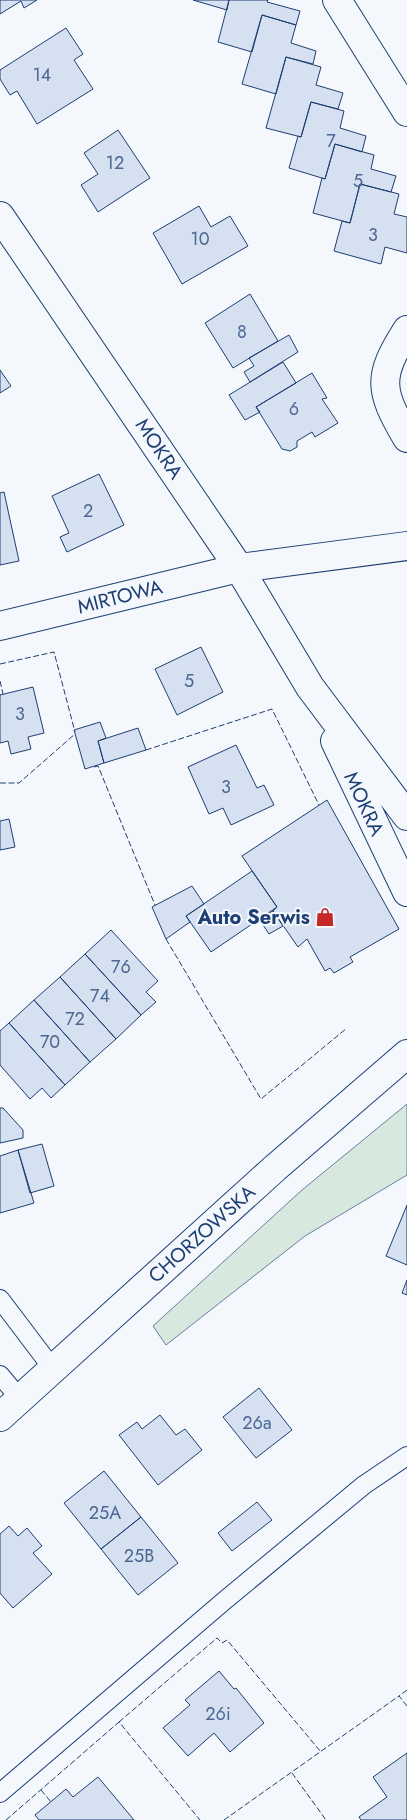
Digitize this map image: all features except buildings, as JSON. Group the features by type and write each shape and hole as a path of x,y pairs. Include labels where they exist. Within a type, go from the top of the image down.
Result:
{"street":[{"path":"337,0 407,112"},
{"name":"MOKRA","path":"0,216 239,568 310,687 407,816"},
{"path":"407,330 392,354 385,372 385,389 389,404 407,438"},
{"name":"MIRTOWA","path":"0,626 239,568 407,546"},
{"name":"MOKRA","path":"310,687 371,820 407,892"},
{"name":"CHORZOWSKA","path":"0,1417 275,1168 407,1054"}],"lane":[{"path":"0,1299 53,1369"},
{"path":"0,1375 20,1399"},
{"path":"0,1793 253,1576 364,1485 407,1456"}],"shaded area":[{"path":"407,1104 407,1175 305,1236 166,1345 153,1326 302,1190"}],"fence":[{"path":"0,664 54,652 75,732"},
{"path":"0,681 3,694"},
{"path":"146,750 272,709 319,805"},
{"path":"0,783 19,783 75,734"},
{"path":"94,767 98,766 155,905"},
{"path":"166,939 261,1099 347,1028"},
{"path":"119,1722 217,1638 222,1643 227,1640 321,1752"},
{"path":"407,1690 399,1696 407,1706"},
{"path":"224,1820 399,1696"},
{"path":"6,1820 119,1722 200,1820"},
{"path":"292,1773 326,1820"},
{"path":"41,1790 51,1802"}],"place":[{"name":"Auto Serwis","path":"325,917"}]}
